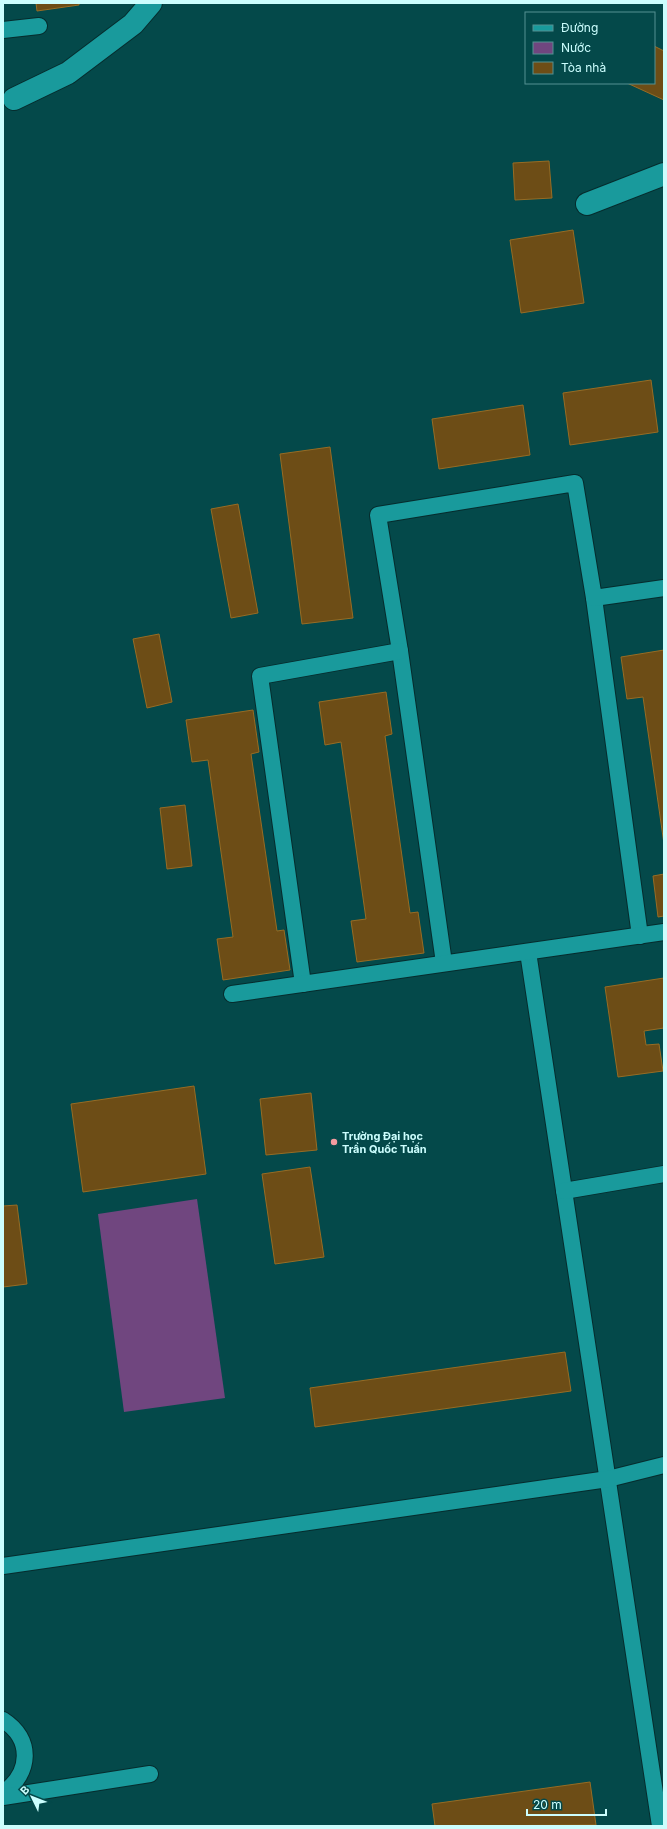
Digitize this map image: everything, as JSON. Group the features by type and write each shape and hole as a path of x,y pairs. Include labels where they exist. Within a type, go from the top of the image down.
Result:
{"street":[{"path":"14,100 68,73 133,24 151,3"},
{"path":"587,204 664,174"}],"lane":[{"path":"3,30 39,26"},
{"path":"444,963 400,651 378,515 575,483 594,598 640,936"},
{"path":"594,598 664,588"},
{"path":"302,984 260,676 400,651"},
{"path":"232,994 664,932"},
{"path":"528,952 660,1826"},
{"path":"564,1191 664,1174"},
{"path":"3,1566 608,1478 664,1464"},
{"path":"3,1720 12,1726 20,1736 24,1748 25,1761 22,1774 14,1785 3,1793"},
{"path":"3,1797 150,1774"}],"water":[{"path":"197,1199 225,1398 124,1412 98,1214"}],"building":[{"path":"36,3 79,3 79,5 37,11"},
{"path":"655,46 664,51 664,100 629,84 655,84"},
{"path":"549,161 552,198 515,200 513,163"},
{"path":"573,230 584,303 521,313 510,240"},
{"path":"651,380 658,432 570,445 563,393"},
{"path":"523,405 530,455 439,469 432,419"},
{"path":"330,447 353,618 302,624 280,454"},
{"path":"238,504 258,613 231,618 211,509"},
{"path":"159,634 172,702 147,708 133,639"},
{"path":"664,650 664,844 643,697 627,699 621,657"},
{"path":"386,692 392,734 385,736 410,913 418,912 424,953 357,962 351,921 366,919 341,742 325,745 319,702"},
{"path":"253,710 259,752 251,754 277,931 284,930 290,970 223,980 217,939 233,937 208,760 192,762 186,720"},
{"path":"185,805 192,866 167,869 160,808"},
{"path":"664,874 664,916 658,917 653,876"},
{"path":"664,978 664,1028 644,1031 646,1045 659,1044 663,1071 618,1077 605,987"},
{"path":"194,1086 206,1174 83,1192 71,1104"},
{"path":"311,1093 317,1150 266,1155 260,1099"},
{"path":"310,1167 324,1257 275,1264 262,1174"},
{"path":"17,1205 27,1284 3,1287 3,1206"},
{"path":"565,1352 571,1391 315,1427 310,1388"},
{"path":"590,1782 596,1825 435,1826 432,1804"}],"place":[{"name":"Trường Đại học Trần Quốc Tuấn","path":"334,1142"}]}
